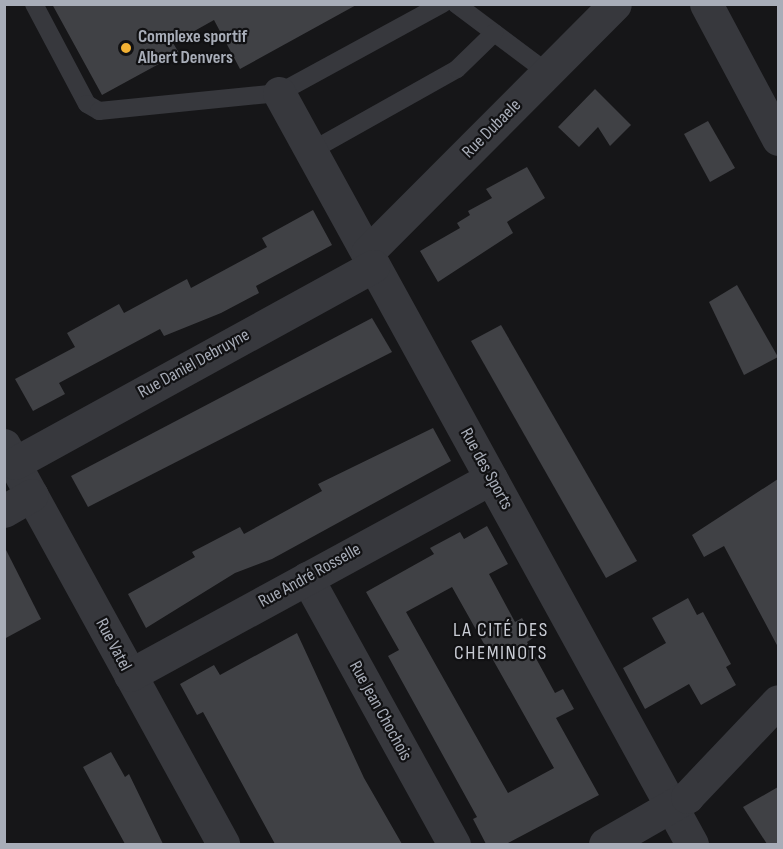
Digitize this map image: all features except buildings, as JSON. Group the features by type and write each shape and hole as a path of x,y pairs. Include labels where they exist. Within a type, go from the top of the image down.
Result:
{"street":[{"name":"Rue Dubaele","path":"371,259 615,4"},
{"path":"706,4 778,139"},
{"name":"Rue des Sports","path":"279,93 692,844"},
{"name":"Rue Daniel Debruyne","path":"10,454 371,259"},
{"name":"Rue Vatel","path":"10,454 18,503 130,675 223,844"},
{"name":"Rue André Rosselle","path":"130,675 491,478"},
{"name":"Rue Jean Chochois","path":"307,578 454,844"},
{"path":"605,844 672,808 778,701"}],"lane":[{"path":"34,4 87,104 99,111 279,93 442,4"},
{"path":"456,4 548,73"},
{"path":"310,151 457,69 494,33"}],"place":[{"name":"Complexe sportif Albert Denvers","path":"126,48"}],"district":[{"name":"LA CITÉ DES CHEMINOTS","path":"501,642"}]}
